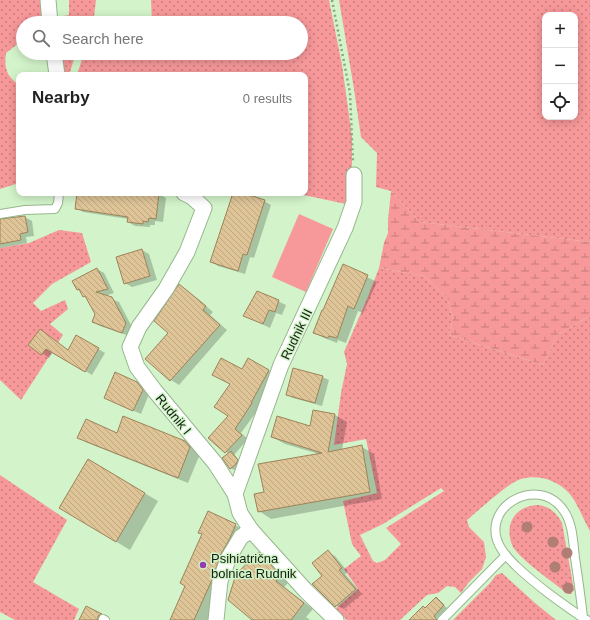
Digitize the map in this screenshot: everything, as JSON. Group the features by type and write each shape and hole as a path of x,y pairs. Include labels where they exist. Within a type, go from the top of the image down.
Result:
{"street":[{"path":"48,0 49,16"},
{"path":"55,60 57,72"},
{"name":"Rudnik III","path":"235,494 281,365 345,228 354,202 354,175"},
{"name":"Rudnik I","path":"190,196 204,208 187,252 166,289 139,327 130,348 137,367 215,464 235,494 240,513 251,530 306,591 336,620"},
{"path":"216,620 220,581 229,557 241,537 251,530"}],"lane":[{"path":"0,214 26,210 55,209 58,203 59,196"},
{"path":"532,494 545,496 559,504 564,511 571,528 585,619 535,583 506,555 499,545 495,532 495,526 500,513 509,503 519,497 532,494"},
{"path":"442,620 506,555"}],"path":[{"path":"332,0 350,93 354,175"}],"green space":[{"path":"0,0 45,0 46,16 16,16 16,45 6,53 7,72 16,82 16,184 0,189"},
{"path":"69,0 96,0 94,16 64,16 69,15"},
{"path":"151,0 329,0 342,65 352,137 352,164 346,204 308,196 308,72 78,72 82,60 308,60 308,16 152,16"},
{"path":"339,0 590,0 590,242 420,222 391,191 376,187 377,153 361,137"},
{"path":"60,60 74,60 70,72 62,72"},
{"path":"391,191 420,222 590,242 590,316 557,335 543,365 449,335 453,317 447,298 424,276 379,268 384,243 388,233"},
{"path":"299,214 333,229 306,292 272,277"},
{"path":"59,230 82,233 91,262 52,284 33,303 41,311 65,300 68,309 50,324 63,335 21,400 0,380 0,248 29,243"},
{"path":"379,268 424,276 447,298 453,317 449,335 543,365 557,335 590,316 590,531 572,497 564,488 547,479 534,477 516,481 509,485 467,520 469,527 484,542 486,557 482,569 469,582 461,593 455,587 447,586 438,593 427,595 400,620 347,620 335,609 358,589 344,569 361,556 352,544 343,501 377,493 366,439 334,445 341,393 347,364 344,352","holes":["441,488 444,491 386,528 401,544 385,560 377,563 373,561 360,535 383,524"]},
{"path":"0,475 67,520 33,582 79,609 74,620 15,620 0,612"},
{"path":"538,505 546,507 552,511 558,516 562,523 574,590 571,594 568,594 530,565 513,547 510,537 510,530 514,516 523,509"},
{"path":"502,573 556,620 453,620 496,575"}],"building":[{"path":"77,196 159,196 156,219 149,218 148,222 143,221 143,224 127,222 128,217 75,209"},
{"path":"232,196 252,196 265,200 247,255 243,254 238,271 210,262"},
{"path":"25,216 28,232 20,234 21,240 0,244 0,219"},
{"path":"142,249 150,276 124,284 116,257"},
{"path":"343,264 368,275 354,309 348,306 337,338 329,336 328,338 313,333"},
{"path":"97,268 108,289 96,292 112,297 126,323 122,333 92,322 95,314 85,296 83,297 79,289 77,290 72,281"},
{"path":"179,284 206,306 203,310 220,325 170,381 145,359 168,333 154,321"},
{"path":"257,291 279,300 275,312 269,310 263,324 243,316"},
{"path":"40,329 68,350 76,335 99,348 85,372 46,349 41,355 28,345"},
{"path":"221,358 242,369 248,358 269,370 252,403 235,429 242,435 225,453 208,438 228,416 214,407 230,384 212,375"},
{"path":"293,368 323,376 315,403 286,395"},
{"path":"115,372 137,382 143,390 133,411 104,398"},
{"path":"313,410 335,414 328,452 362,445 370,492 258,512 254,494 264,492 258,464 322,453 271,437 277,416 310,426"},
{"path":"123,416 185,441 190,447 178,478 77,438 86,419 117,433"},
{"path":"231,451 238,460 230,469 222,458"},
{"path":"88,459 145,493 116,542 59,508"},
{"path":"208,511 236,524 221,554 211,582 194,620 170,620 185,586 180,583 202,534 198,533"},
{"path":"328,550 342,568 339,570 356,589 335,607 312,584 322,576 312,563"},
{"path":"259,552 281,576 276,581 304,603 291,620 252,620 228,600 236,574"},
{"path":"436,597 444,605 434,616 437,620 409,620 423,606 425,608"},
{"path":"86,606 102,614 98,616 98,620 79,620"}],"place":[{"name":"Psihiatrična bolnica Rudnik","path":"203,565"}]}
